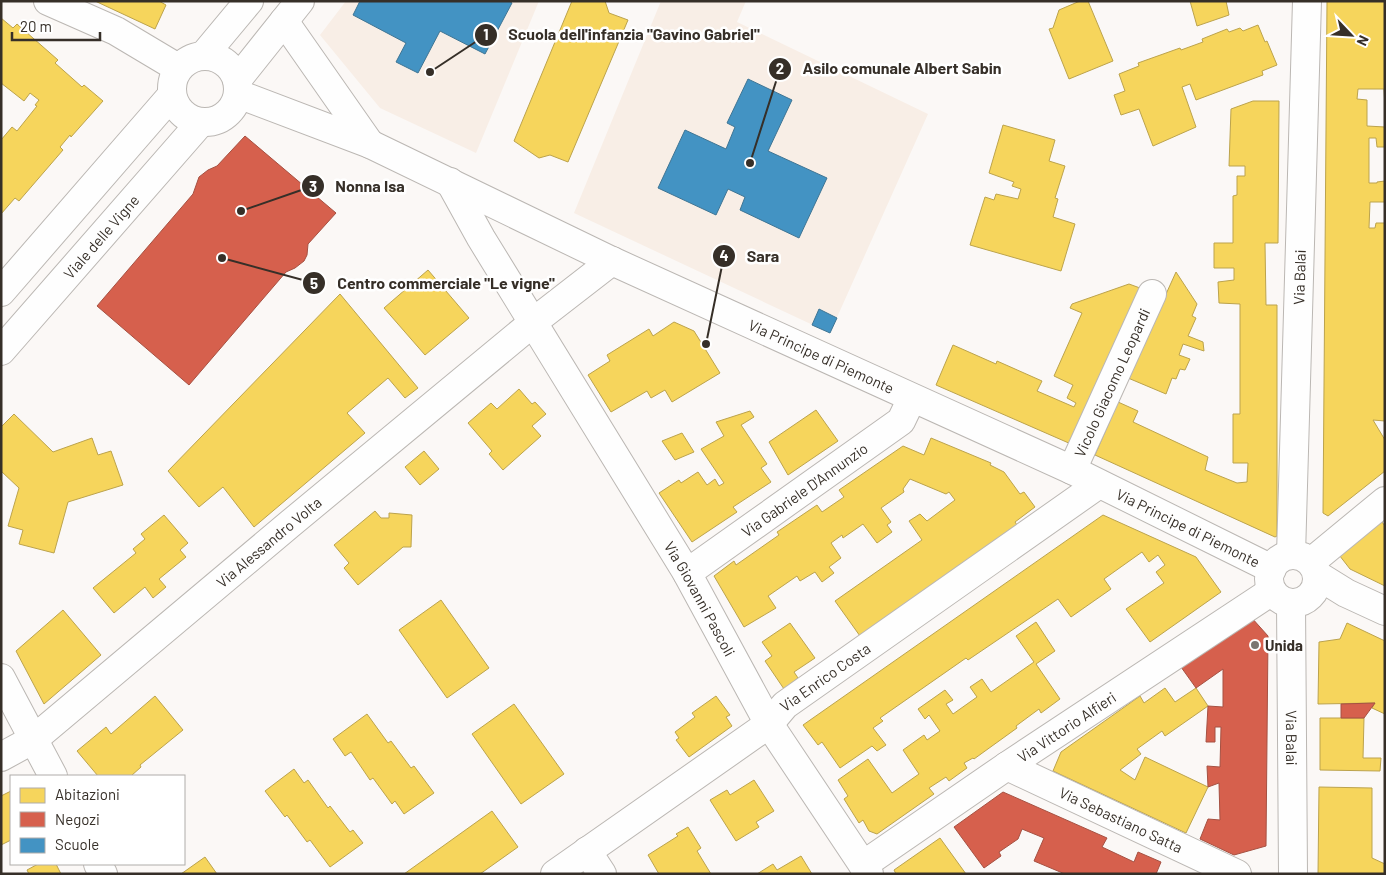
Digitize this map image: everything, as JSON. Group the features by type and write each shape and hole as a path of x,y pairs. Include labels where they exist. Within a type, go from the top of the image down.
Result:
{"street":[{"path":"48,1 116,31 178,68"},
{"path":"204,55 249,1"},
{"name":"Via Balai","path":"1293,874 1292,576 1307,1"},
{"path":"238,87 233,70 225,62 215,56 204,55 194,57 178,68 172,86 172,95 182,113 190,118 201,122 211,122 220,119 234,104 238,87 292,11"},
{"name":"Via Principe di Piemonte","path":"292,11 370,144"},
{"name":"Via Principe di Piemonte","path":"238,87 370,144 612,261 1072,470 1292,576 1346,593 1385,611"},
{"path":"1,292 172,95"},
{"name":"Viale delle Vigne","path":"1,351 201,122"},
{"name":"Via Giovanni Pascoli","path":"450,182 480,238 687,573 769,724 866,869"},
{"path":"533,323 612,261"},
{"name":"Vicolo Giacomo Leopardi","path":"1072,470 1152,294"},
{"name":"Via Alessandro Volta","path":"1,757 34,739 533,323"},
{"name":"Via Gabriele D'Annunzio","path":"687,573 901,421 912,398"},
{"name":"Via Enrico Costa","path":"555,874 769,724 785,705 1099,484"},
{"name":"Via Vittorio Alfieri","path":"866,869 1007,766 1292,576 1385,501"},
{"path":"1,678 52,775"},
{"name":"Via Sebastiano Satta","path":"1007,766 1237,874"},
{"path":"587,851 602,874"}],"shaded area":[{"path":"346,1 539,1 476,153 380,108 320,35"},
{"path":"661,1 746,1 737,22 928,114 830,333 574,213"}],"building: Abitazioni":[{"path":"95,1 159,1 166,5 155,29"},
{"path":"572,1 605,1 609,13 628,20 568,162 550,155 539,158 514,141"},
{"path":"1080,1 1088,1 1113,61 1069,79 1049,29 1053,28 1059,10"},
{"path":"1190,1 1226,1 1229,15 1197,26"},
{"path":"1327,1 1385,1 1385,107 1384,89 1358,89 1357,99 1367,100 1367,126 1385,127 1385,147 1377,147 1376,138 1369,138 1369,183 1385,181 1385,202 1370,202 1369,228 1375,228 1376,223 1385,223 1385,421 1373,420 1385,440 1385,471 1328,516 1323,513"},
{"path":"1,18 13,28 17,24 58,60 55,63 82,87 84,85 103,101 71,137 70,135 60,147 63,150 19,201 15,198 1,214 1,140 12,127 17,131 37,106 35,105 39,100 30,93 24,101 1,83"},
{"path":"1258,25 1277,65 1262,71 1263,75 1196,100 1190,84 1182,87 1196,127 1153,146 1139,109 1121,115 1114,95 1125,91 1119,74 1139,66 1138,63 1203,42 1202,39 1227,29 1229,32 1240,28 1243,31"},
{"path":"1253,101 1279,101 1278,243 1265,243 1266,305 1277,305 1277,536 1275,537 1095,455 1118,402 1138,411 1133,422 1208,457 1205,470 1237,483 1247,482 1248,463 1233,463 1233,414 1240,414 1240,304 1219,303 1218,282 1234,280 1234,268 1214,268 1214,243 1233,243 1233,196 1237,195 1237,176 1245,176 1245,166 1229,166 1231,109"},
{"path":"1003,125 1055,140 1049,161 1065,166 1055,198 1058,199 1053,217 1075,224 1061,271 970,245 985,197 994,200 996,194 1018,199 1021,189 1012,186 1014,182 989,173"},
{"path":"428,270 469,318 425,355 384,308"},
{"path":"1176,272 1197,304 1192,316 1196,318 1188,336 1203,342 1204,351 1183,344 1179,355 1190,359 1185,370 1180,369 1176,379 1172,378 1166,394 1128,378"},
{"path":"1129,284 1140,288 1071,444 936,385 953,345 996,364 997,361 1042,381 1037,391 1074,407 1076,403 1067,398 1073,385 1054,376 1082,313 1070,308 1072,304"},
{"path":"340,294 418,388 405,398 388,378 347,413 365,433 254,527 223,487 199,507 168,471"},
{"path":"674,322 694,331 720,373 672,402 665,390 651,398 647,391 611,412 588,375 610,361 607,355 649,329 653,336"},
{"path":"519,389 532,404 535,402 546,414 532,426 541,436 503,470 489,454 492,451 468,423 491,403 497,409"},
{"path":"816,410 838,441 788,475 769,442"},
{"path":"750,411 754,417 741,425 767,464 761,468 771,482 733,507 737,512 692,542 659,493 679,480 681,483 698,472 707,485 715,479 719,486 724,483 701,449 724,436 716,422"},
{"path":"14,414 53,452 92,438 98,455 111,451 123,485 68,502 54,553 19,544 23,530 8,526 19,488 1,471 1,427"},
{"path":"682,433 694,452 675,460 662,441"},
{"path":"931,438 991,463 990,465 1004,472 1020,494 1024,492 1035,507 1015,522 1017,525 860,636 835,601 922,540 909,521 920,514 927,521 955,500 949,492 946,494 910,479 903,489 904,492 881,508 891,522 887,525 892,532 877,543 863,524 843,538 842,535 831,543 841,558 829,567 834,573 822,582 815,572 800,581 797,576 768,596 776,608 744,627 714,576 734,561 736,565 779,535 777,532 817,505 822,512 844,497 839,490 903,446 924,455"},
{"path":"424,451 439,469 420,485 405,467"},
{"path":"375,511 381,518 389,518 389,513 412,515 411,547 403,547 358,585 344,568 349,563 334,545"},
{"path":"164,515 188,543 180,550 186,557 159,579 166,587 153,598 145,587 114,613 93,588 136,553 133,549 145,539 141,534"},
{"path":"1103,515 1196,557 1221,592 1150,642 1126,609 1164,583 1156,572 1165,565 1158,555 1149,562 1142,552 1104,579 1111,589 1071,617 1058,599 968,660 966,658 880,718 883,721 873,728 886,745 877,751 872,746 840,768 822,742 818,745 803,725"},
{"path":"1378,517 1385,526 1385,586 1350,569 1336,551"},
{"path":"441,600 489,668 447,698 399,630"},
{"path":"63,610 101,655 44,704 16,651"},
{"path":"1036,622 1055,651 1036,664 1060,699 1041,713 1039,709 1016,726 1017,728 974,759 964,763 967,768 949,781 946,777 929,788 934,794 877,834 869,831 863,820 859,823 844,799 848,796 838,780 868,759 892,793 919,774 903,750 924,735 927,740 940,731 929,715 925,719 918,709 945,690 953,700 946,704 953,714 977,697 970,687 982,679 991,692 1034,662 1016,636"},
{"path":"790,623 815,658 794,672 798,678 784,689 765,661 772,656 762,642"},
{"path":"1347,623 1385,641 1385,714 1372,708 1375,703 1318,704 1319,642 1340,639"},
{"path":"1165,688 1175,702 1196,688 1208,706 1165,736 1162,731 1137,749 1141,754 1120,770 1135,780 1145,757 1208,787 1186,833 1053,771 1061,752 1140,696 1144,703"},
{"path":"155,696 183,730 140,765 141,767 132,775 97,775 77,751 106,727 111,734"},
{"path":"716,696 730,715 726,717 732,726 689,757 676,740 679,738 675,732 695,717 692,713"},
{"path":"514,704 564,774 521,804 472,734"},
{"path":"367,714 388,743 391,741 411,768 414,766 434,793 404,814 395,801 392,804 373,778 370,780 351,752 345,756 333,739"},
{"path":"1320,718 1364,718 1363,758 1381,758 1380,771 1320,770"},
{"path":"294,769 304,783 308,780 328,808 330,806 350,832 353,830 363,843 330,867 310,840 307,842 287,815 285,817 265,791"},
{"path":"754,780 774,811 756,822 759,827 736,841 710,800 727,790 730,795"},
{"path":"1319,787 1372,788 1372,858 1385,864 1385,874 1318,874"},
{"path":"10,792 10,840 1,845 1,796"},
{"path":"492,811 518,847 480,874 404,874"},
{"path":"688,827 701,848 697,851 711,874 659,874 648,855 678,836 676,834"},
{"path":"940,838 966,874 896,874 894,870"},
{"path":"801,856 812,874 757,874 773,864 777,870"},
{"path":"205,857 217,874 181,874"},
{"path":"36,865 56,865 61,874 29,874 27,870"}],"building: Negozi":[{"path":"245,136 336,213 308,244 307,255 304,261 286,272 189,385 97,306 193,194 199,177 217,166"},
{"path":"1251,617 1268,636 1266,846 1234,855 1200,839 1208,819 1220,820 1219,783 1208,787 1207,766 1220,767 1221,727 1215,727 1215,742 1206,742 1208,706 1223,707 1223,669 1196,688 1181,667"},
{"path":"1375,703 1364,718 1341,718 1341,704"},
{"path":"1003,792 1107,838 1102,847 1134,862 1138,852 1161,862 1156,874 1065,874 1034,861 1044,838 1022,829 1018,839 999,852 1001,856 984,868 954,827"}],"building: Scuole":[{"path":"360,1 509,1 512,3 485,54 440,31 418,73 396,62 406,43 353,15"},
{"path":"748,79 792,100 768,151 827,178 799,238 740,210 745,197 728,189 716,215 658,188 685,130 726,149 735,127 727,123"},
{"path":"819,309 837,318 830,333 812,325"}],"place":[{"name":"Scuola dell'infanzia \"Gavino Gabriel\"","path":"430,72"},
{"name":"Asilo comunale Albert Sabin","path":"750,163"},
{"name":"Nonna Isa","path":"241,211"},
{"name":"Centro commerciale \"Le vigne\"","path":"222,258"},
{"name":"Sara","path":"706,344"},
{"name":"Unida","path":"1255,645"}]}
